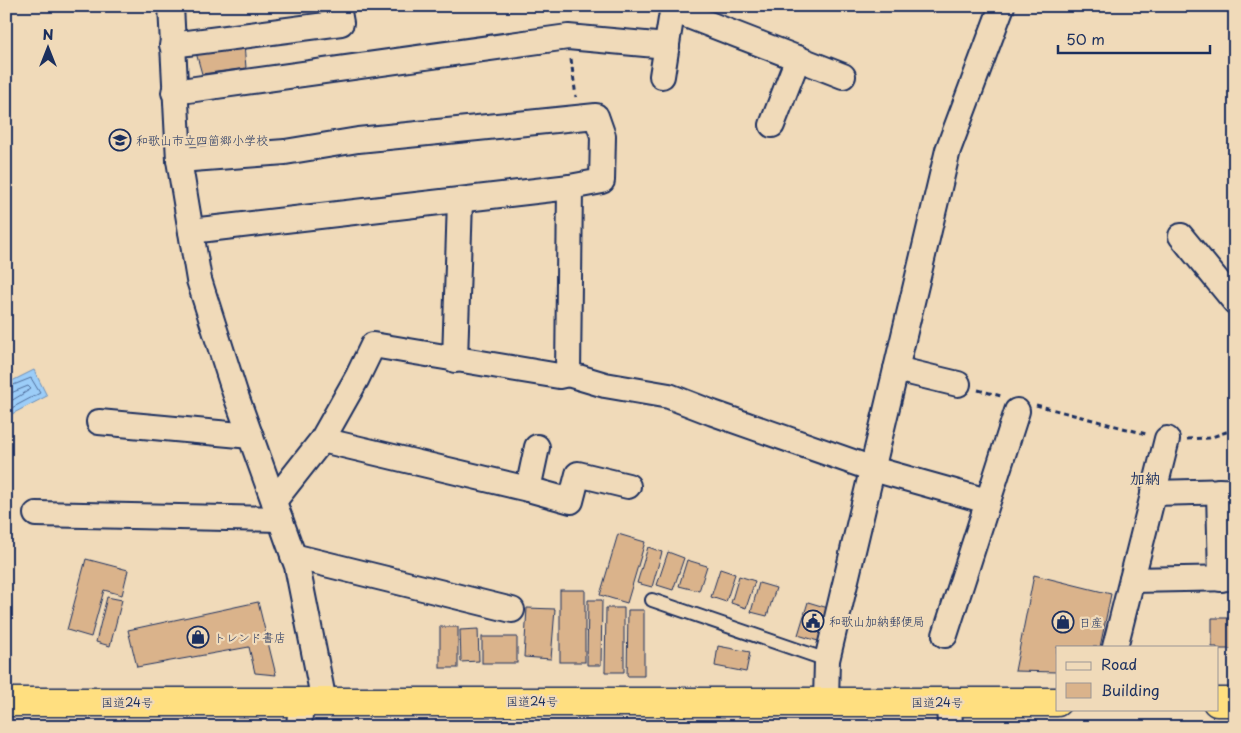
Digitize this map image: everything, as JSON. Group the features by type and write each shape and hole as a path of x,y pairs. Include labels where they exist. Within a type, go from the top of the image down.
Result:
{"highway":[{"name":"国道24号","path":"6,702 308,710 826,701 949,715 1056,702"},
{"path":"1218,702 1235,702"}],"street":[{"path":"171,6 179,160 199,280 297,566 308,710"},
{"path":"172,45 341,23 338,6"},
{"path":"826,701 827,660 948,150 1000,7"},
{"path":"662,76 673,8 842,76"},
{"path":"174,92 568,37 667,46"},
{"path":"772,125 798,58"},
{"path":"179,160 285,152 358,140 596,116 603,136 602,181 570,187 191,231"},
{"path":"568,374 570,187"},
{"path":"455,360 460,200"},
{"path":"1181,236 1235,302"},
{"path":"277,510 322,440 357,378 373,345 560,376 568,374 605,386 669,396 712,414 872,469 987,501"},
{"path":"896,369 958,384"},
{"path":"945,635 1019,404"},
{"path":"99,422 251,436"},
{"path":"1115,646 1167,439"},
{"path":"322,440 571,501 578,474 628,486"},
{"path":"528,489 537,447"},
{"path":"1132,580 1228,578 1227,491 1153,493"},
{"path":"36,514 277,510"},
{"path":"293,556 512,610"}],"lane":[{"path":"652,600 827,660"}],"path":[{"path":"568,37 579,118"},
{"path":"958,384 1019,404 1167,439 1209,438 1235,429"}],"water":[{"path":"34,370 47,396 6,417 6,384"}],"building":[{"path":"244,44 246,68 202,74 195,49"},
{"path":"618,534 645,542 627,603 600,595"},
{"path":"648,547 662,552 652,587 637,583"},
{"path":"668,552 684,558 673,590 657,585"},
{"path":"86,559 128,570 122,595 104,590 91,637 67,630"},
{"path":"687,560 707,566 699,591 679,586"},
{"path":"720,569 735,574 726,602 711,597"},
{"path":"1034,575 1111,594 1100,646 1056,646 1056,672 1015,671"},
{"path":"739,576 755,581 746,608 731,603"},
{"path":"759,583 776,588 767,616 751,612"},
{"path":"560,590 585,590 585,662 560,662"},
{"path":"107,597 122,600 110,646 96,642"},
{"path":"588,600 602,600 601,665 587,665"},
{"name":"トレンド書店","path":"258,602 276,675 255,673 249,647 137,667 128,630"},
{"path":"808,602 828,608 818,641 798,635"},
{"path":"527,608 555,609 551,659 524,657"},
{"path":"606,608 624,608 624,672 605,672"},
{"path":"628,610 644,610 644,676 627,676"},
{"path":"1212,618 1235,618 1235,649 1218,649 1218,646 1212,646"},
{"path":"440,627 458,627 458,668 440,668"},
{"path":"478,629 479,661 461,662 460,630"},
{"path":"482,637 517,637 517,663 482,663"},
{"path":"718,646 750,652 746,672 715,666"}],"place":[{"name":"和歌山市立四箇郷小学校","path":"120,140"},
{"name":"和歌山加納郵便局","path":"813,621"},
{"name":"日産","path":"1063,622"},
{"name":"トレンド書店","path":"198,637"}],"district":[{"name":"加納","path":"1145,477"}]}
